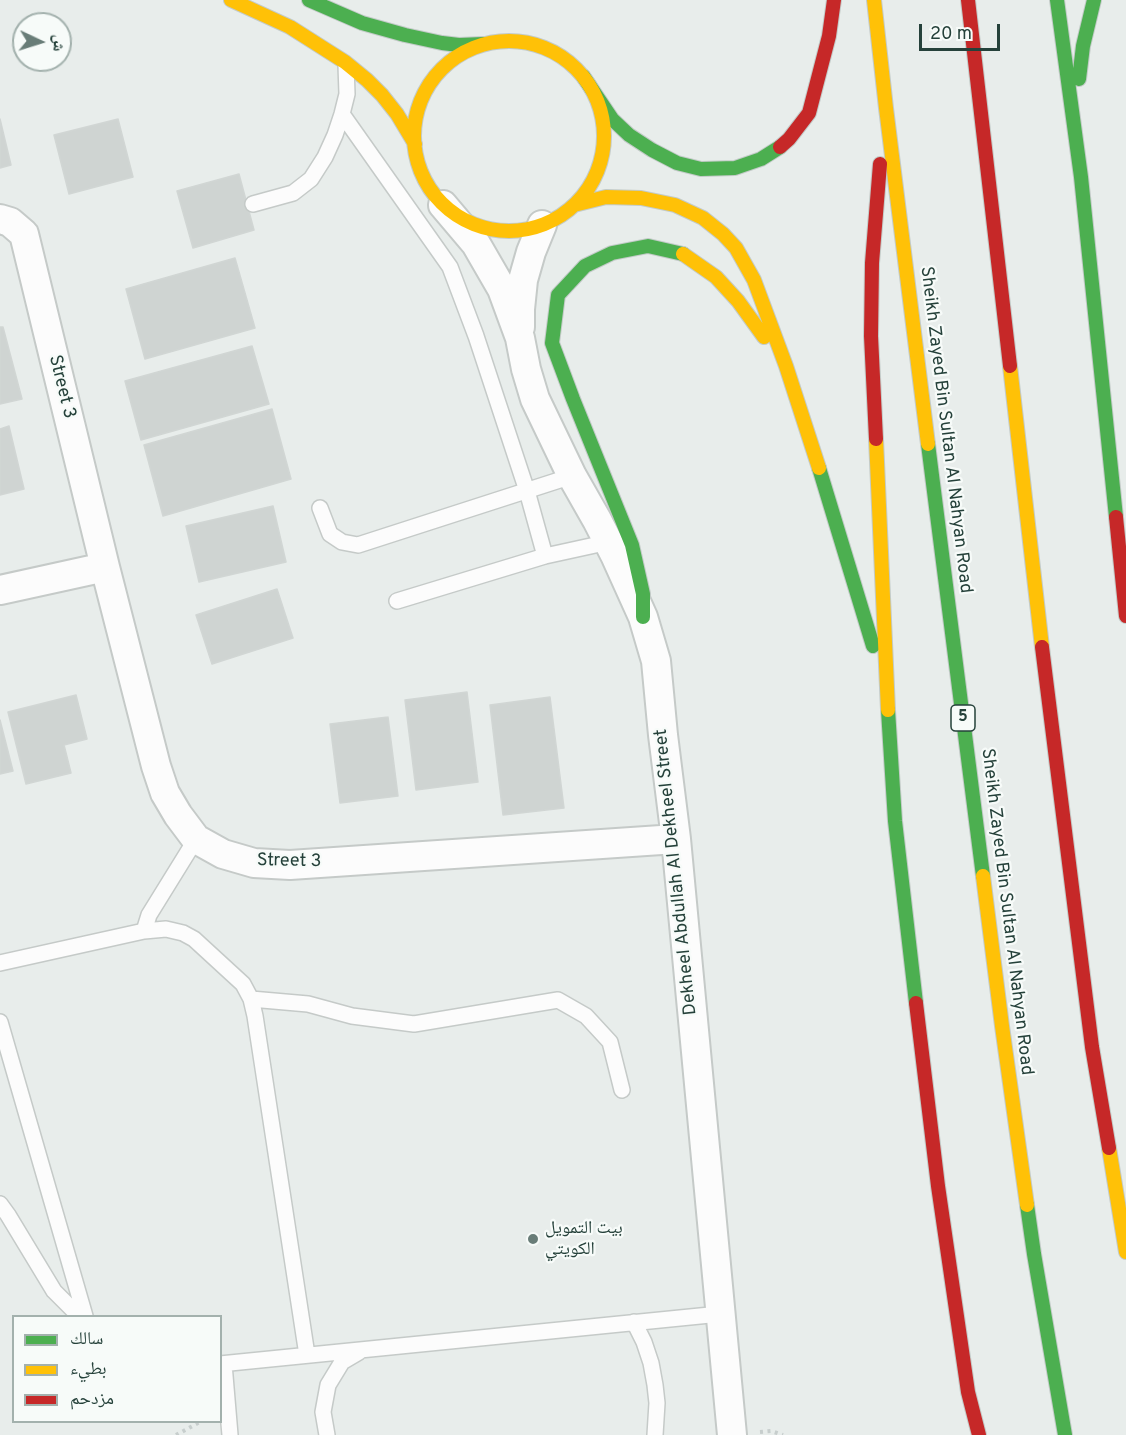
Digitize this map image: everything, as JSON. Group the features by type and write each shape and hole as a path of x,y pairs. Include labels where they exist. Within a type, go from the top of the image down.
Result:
{"main road":[{"path":"231,0 290,27 345,62 381,95 397,114 415,144"},
{"path":"309,0 362,23 414,38 459,45 508,41 530,43 550,50 568,61 583,76 612,119 629,135 677,163 701,169 735,168 762,159 776,151 789,139 809,113 829,36 834,0"},
{"name":"Sheikh Zayed Bin Sultan Al Nahyan Road","path":"874,0 1002,1026 1034,1254 1065,1435"},
{"path":"968,0 1051,724 1092,1047 1126,1252"},
{"path":"1057,0 1082,177"},
{"path":"1094,0 1083,46 1078,89 1077,133 1126,616"},
{"path":"487,44 466,51 448,64 433,80 422,100 416,121 415,144 419,166 429,187 443,205 479,226 500,231 521,230 542,225 559,217 574,206 587,190 597,172 604,133 601,112 594,93 583,76"},
{"path":"886,108 872,263 871,336 886,690 895,821 938,1186 968,1392 979,1435"},
{"path":"574,206 606,197 641,198 675,205 703,218 736,248 754,280 786,366 886,690"},
{"path":"643,617 643,594 632,545 552,343 558,296 585,266 612,252 648,246 683,254 716,278 738,301 786,366"},
{"path":"968,1392 968,1435"}],"street":[{"name":"Dekheel Abdullah Al Dekheel Street","path":"443,205 476,244 502,289 520,338 526,369 536,399 572,476 609,542 643,617 656,661 676,839 732,1435"},
{"name":"Street 3","path":"0,219 10,222 24,234 156,766 165,793 196,839 223,854 254,863 291,865 676,839"},
{"name":"Dekheel Abdullah Al Dekheel Street","path":"520,338 523,280 542,225"},
{"path":"0,590 105,567"}],"lane":[{"path":"253,204 293,193 311,179 325,157 342,114 347,94 345,62"},
{"path":"342,114 450,267 476,336 527,491 545,556"},
{"path":"320,508 330,534 342,542 358,545 572,476"},
{"path":"397,601 545,556 609,542"},
{"path":"144,931 149,915 196,839"},
{"path":"0,963 144,931 166,929 183,933 194,939 243,984 251,999 255,1016 307,1355"},
{"path":"251,999 308,1004 352,1016 414,1024 558,1000 585,1016 610,1042 622,1090"},
{"path":"0,1022 84,1315"},
{"path":"0,1204 54,1291 77,1315"},
{"path":"230,1435 222,1364 720,1314"},
{"path":"634,1322 647,1352 655,1385 657,1403 655,1435"},
{"path":"327,1435 323,1412 328,1385 342,1362 365,1349"}],"path":[{"path":"176,1435 198,1423"}],"building":[{"path":"0,119 11,165 0,168"},
{"path":"118,119 133,177 69,194 54,135"},
{"path":"239,174 254,230 193,248 177,191"},
{"path":"235,258 255,328 145,359 126,289"},
{"path":"0,327 3,327 22,399 0,404"},
{"path":"252,346 269,404 141,440 125,381"},
{"path":"272,409 291,479 163,516 144,445"},
{"path":"9,426 24,489 0,495 0,429"},
{"path":"273,506 286,562 199,582 186,526"},
{"path":"277,589 293,638 212,664 196,615"},
{"path":"467,692 478,782 416,790 405,700"},
{"path":"76,695 87,739 64,745 71,773 26,784 8,712"},
{"path":"550,697 564,808 503,815 490,705"},
{"path":"388,717 398,796 340,803 330,724"},
{"path":"0,720 13,771 0,774"}],"traffic: fast":[{"path":"309,0 362,23 405,35 459,45 483,44"},
{"path":"1057,0 1081,177 1116,517"},
{"path":"1079,79 1083,46 1094,0"},
{"path":"583,76 612,119 629,135 677,163 701,169 735,168 761,159 780,147"},
{"path":"643,617 643,594 632,545 552,343 558,295 585,266 612,253 648,246 683,254"},
{"path":"928,444 983,876"},
{"path":"819,468 873,646"},
{"path":"888,710 895,821 916,1003"},
{"path":"1027,1205 1065,1435"}],"traffic: slow":[{"path":"231,0 290,27 345,62 382,95 397,114 415,144"},
{"path":"874,0 928,444"},
{"path":"509,41 527,43 545,49 562,57 576,69 588,83 596,100 602,118 604,136 602,154 596,172 588,189 576,203 562,215 545,223 527,229 509,231 491,229 473,223 456,215 442,203 430,189 422,172 416,154 414,136 416,118 422,100 430,83 442,69 456,57 473,49 491,43 509,41"},
{"path":"574,205 606,197 641,198 675,205 703,218 723,234 736,248 754,280 786,366 819,468"},
{"path":"683,254 716,277 738,301 764,337"},
{"path":"1010,366 1042,647"},
{"path":"876,439 888,710"},
{"path":"983,876 1027,1205"},
{"path":"1109,1148 1126,1252"}],"traffic: jam":[{"path":"780,147 809,113 829,36 834,0"},
{"path":"968,0 1010,366"},
{"path":"876,439 871,336 872,263 880,164"},
{"path":"1116,517 1126,616"},
{"path":"1042,647 1092,1047 1109,1148"},
{"path":"916,1003 938,1186 968,1392 979,1435"}],"place":[{"name":"بيت التمويل الكويتي","path":"533,1239"}]}
